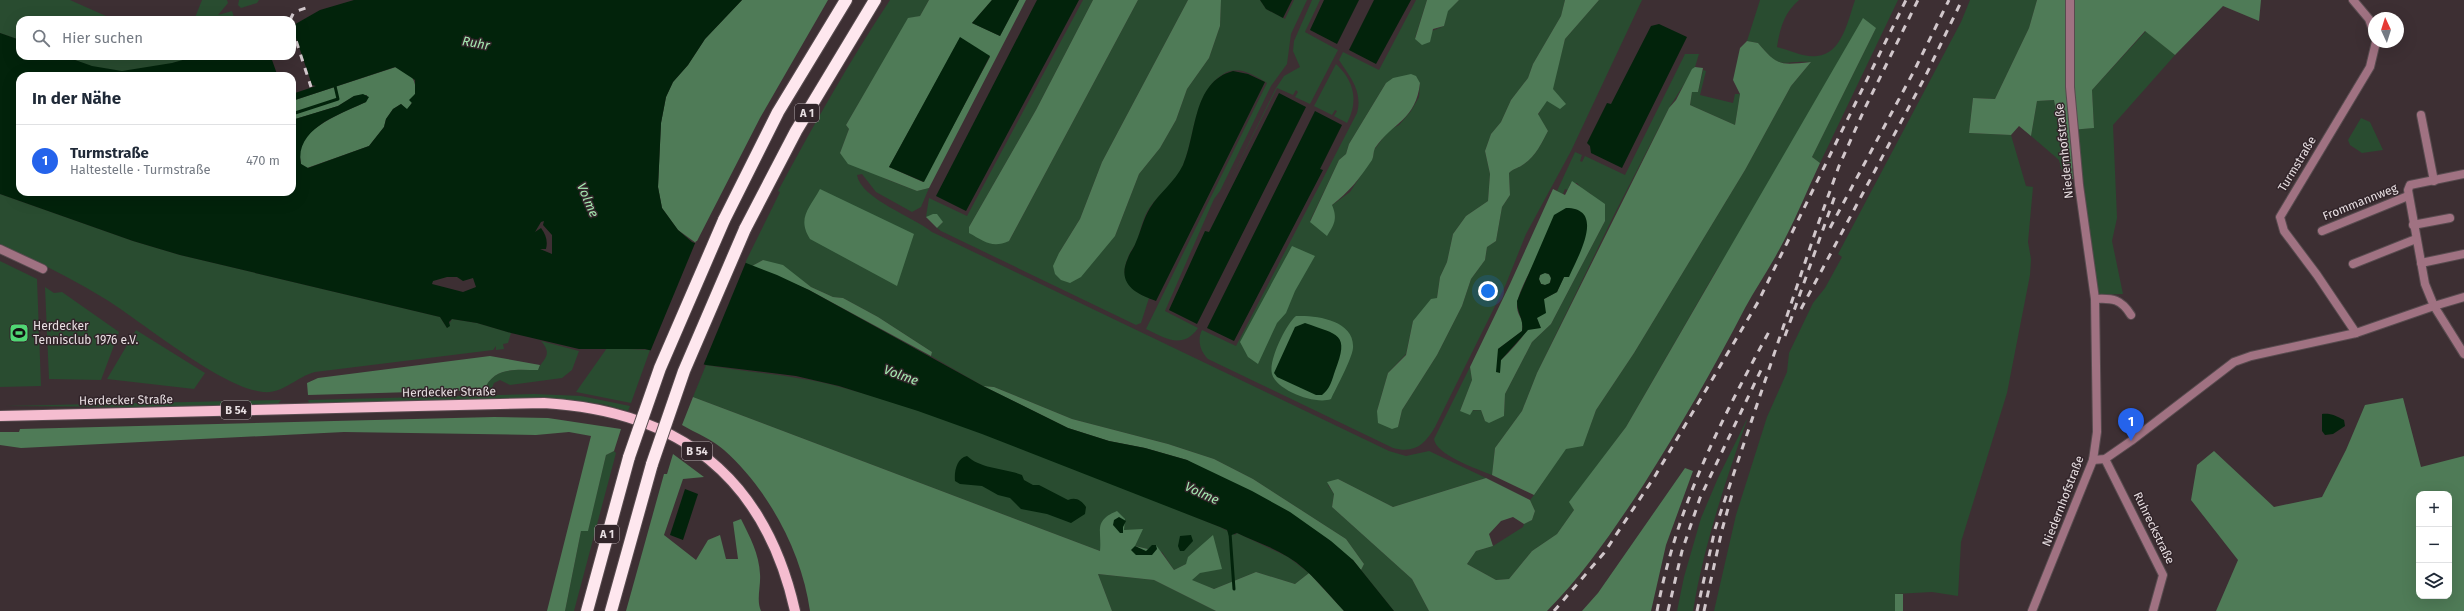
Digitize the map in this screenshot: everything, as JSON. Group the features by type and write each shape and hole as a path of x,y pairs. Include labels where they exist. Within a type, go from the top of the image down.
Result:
{"highway":[{"name":"A 1","path":"587,611 629,457 660,368 724,220 778,112 846,0"},
{"name":"A 1","path":"612,611 652,464 684,371 745,229 796,131 875,0"}],"main road":[{"name":"Herdecker Straße","path":"0,416 544,403 572,405 605,411 632,419 674,436 712,462 737,486 752,504 776,546 789,582 795,611"}],"street":[{"name":"Niedernhofstraße","path":"2032,611 2093,460 2097,432 2095,299 2078,185 2070,87 2070,0"},
{"path":"2353,0 2368,18"},
{"name":"Turmstraße","path":"2356,333 2318,275 2284,231 2280,217 2370,66 2374,48"},
{"path":"2421,115 2434,181"},
{"name":"Frommannweg","path":"2464,174 2410,185 2408,196 2425,284 2434,306 2464,354"},
{"name":"Frommannweg","path":"2322,231 2408,196"},
{"path":"2413,225 2450,218"},
{"path":"2353,264 2416,239"},
{"path":"0,248 43,269"},
{"path":"2421,263 2464,254"},
{"path":"2093,460 2105,459 2234,362 2251,356 2356,333 2434,306 2464,298"},
{"path":"2095,299 2118,300 2124,304 2131,315"},
{"name":"Ruhreckstraße","path":"2105,459 2163,576 2153,611"}],"shaded area":[{"path":"0,0 70,0 106,16 16,16 16,39 0,33"},
{"path":"202,0 227,0 228,3 218,15 232,11 234,16 196,16"},
{"path":"239,0 259,0 257,3 241,8 238,5"},
{"path":"742,0 828,0 760,118 696,243 678,230 662,208 658,187 661,123 666,97 673,82 688,65 705,39"},
{"path":"890,0 929,0 920,16 908,19 846,125 849,129 840,153 886,179 917,191 929,188 921,207 912,212 876,192 862,174 857,175 861,184 868,192 889,207 932,232 1389,451 1406,456 1429,451 1486,478 1393,507 1338,479 1328,485 1334,494 1332,507 1412,579 1429,611 1394,611 1361,570 1364,564 1346,539 1253,479 1214,459 1168,444 1072,419 994,387 983,386 931,356 932,352 878,317 843,298 833,297 811,287 797,277 763,260 752,266 745,263 780,192 778,191 804,142"},
{"path":"929,0 992,0 972,23 1000,36 1019,0 1026,0 929,188 917,191 848,164 840,153 849,129 846,125 908,18 920,16","holes":["960,38 990,57 923,182 889,167"]},
{"path":"1083,0 1093,0 1036,110 969,227 1009,241 1138,0 1188,0 1102,162 1080,219 1059,253 1115,236 1139,174 1160,148 1176,120 1187,89 1209,58 1220,26 1221,0 1260,0 1266,9 1285,19 1294,0 1307,0 1291,34 1287,64 1271,86 1220,191 1214,199 1165,311 1198,328 1186,339 1174,340 1160,336 1146,329 1267,83 1247,72 1236,70 1225,73 1214,81 1206,91 1196,117 1190,144 1181,170 1150,207 1142,223 1137,241 1130,252 1125,267 1126,279 1132,288 1149,298 1141,323 1136,325 941,231 937,228 943,222 926,217 929,198 967,216"},
{"path":"1093,0 1138,0 1009,241 998,244 988,243 969,233 969,227 1036,110"},
{"path":"1188,0 1221,0 1220,26 1209,58 1187,89 1176,120 1160,148 1139,174 1115,236 1081,277 1070,283 1061,280 1055,274 1053,266 1059,253 1080,219 1102,162"},
{"path":"1312,0 1320,0 1305,32 1338,50 1310,104 1295,97 1298,92 1296,90 1293,95 1277,88 1225,191 1276,88 1284,76 1300,67 1293,51 1294,41"},
{"path":"1416,0 1427,0 1415,38 1444,26 1447,11 1459,0 1565,0 1561,16 1533,64 1528,78 1511,100 1501,122 1491,134 1485,151 1490,174 1488,201 1466,216 1453,234 1447,262 1440,277 1437,298 1413,321 1406,354 1388,373 1377,411 1398,427 1402,410 1437,355 1462,306 1471,279 1485,260 1487,247 1496,241 1502,207 1510,195 1509,173 1532,157 1548,131 1538,115 1552,89 1565,39 1599,0 1642,0 1571,151 1526,234 1506,284 1435,427 1423,443 1407,450 1393,448 1208,359 1200,345 1200,334 1202,330 1236,346 1357,113 1357,91 1351,78 1339,60 1343,52 1379,70","holes":["1386,83 1420,83 1419,97 1411,111 1399,125 1389,130 1374,150 1373,157 1350,192 1310,221 1339,160 1346,154 1349,144"]},
{"path":"1427,0 1459,0 1448,11 1444,26 1433,29 1430,42 1422,45 1415,39"},
{"path":"1565,0 1599,0 1565,39 1553,89 1566,104 1560,109 1547,101 1538,114 1548,131 1532,157 1509,173 1510,195 1502,207 1496,241 1487,247 1485,260 1471,279 1462,306 1437,355 1402,410 1398,427 1392,429 1378,423 1377,411 1388,373 1406,355 1413,321 1431,299 1437,298 1440,277 1447,262 1453,234 1466,216 1488,201 1490,174 1485,151 1491,134 1501,122 1511,100 1528,78 1533,64 1561,16"},
{"path":"1760,0 1799,0 1786,16 1777,47 1802,55 1817,56 1826,54 1838,43 1843,35 1855,0 1898,0 1820,163 1812,157 1876,28 1716,271 1626,427 1570,502 1574,510 1557,534 1532,551 1509,579 1496,580 1467,564 1476,551 1493,546 1532,520 1535,511 1530,500 1566,448 1583,445 1596,410 1634,353 1745,170 1791,86 1811,62 1782,63 1772,58 1758,43 1747,41"},
{"path":"1970,0 2037,0 2029,28 1995,99 1973,98 1969,133 2011,135 2026,186 2033,187 2028,242 2031,259 2030,275 2007,393 1961,542 1958,596 1932,592 1895,594 1895,611 1714,611 1736,515 1767,417 1787,372 1789,353 1813,303 1825,288 1842,257 1838,254 1961,22"},
{"path":"2037,0 2261,0 2259,21 2223,6 2175,55 2145,31 2092,90 2094,128 2070,130 2073,179 2068,179 2054,100 2037,101 2031,136 2019,126 2011,135 1969,133 1973,98 1995,99 2029,28"},
{"path":"1863,18 1876,28 1812,157 1820,163 1787,235 1671,441 1622,517 1598,550 1574,582 1547,611 1429,611 1412,579 1332,507 1334,494 1327,482 1338,479 1393,507 1486,478 1530,500 1535,511 1532,520 1524,524 1513,517 1501,521 1489,534 1493,546 1476,551 1467,564 1496,580 1509,579 1532,551 1557,534 1574,510 1569,502 1626,427"},
{"path":"2146,31 2175,55 2113,125 2117,218 2112,241 2123,294 2097,295 2077,129 2094,128 2092,90"},
{"path":"1747,41 1758,43 1770,57 1781,63 1793,64 1811,62 1791,86 1745,170 1634,353 1596,410 1583,446 1566,449 1534,495 1492,475 1495,448 1522,411 1537,373 1669,108 1676,100 1692,69 1695,67 1703,68 1698,92 1692,92 1690,105 1735,125 1740,94 1733,80 1740,48"},
{"path":"1685,54 1699,54 1695,67 1669,108 1615,213 1537,373 1522,411 1495,448 1492,475 1449,456 1436,445 1434,439 1470,367 1472,380 1460,411 1481,410 1485,421 1504,416 1505,394 1532,342 1551,324 1605,221 1591,194 1582,189 1577,183 1570,184 1568,190 1565,189 1563,194 1557,191 1575,152 1582,155 1580,161 1582,162 1585,156 1625,175"},
{"path":"75,60 183,60 154,68 121,72 99,69"},
{"path":"1336,64 1347,77 1353,92 1353,107 1347,123 1334,116 1337,111 1335,110 1332,115 1314,106"},
{"path":"396,67 409,74 415,84 414,97 407,110 401,104 393,109 386,119 384,127 369,146 307,168 301,164 299,152 302,143 308,135 326,121 366,102 367,95 354,96 338,106 296,119 296,100"},
{"path":"1703,70 1706,71 1700,95 1733,103 1735,94 1740,94 1735,125 1690,105 1692,92 1698,92"},
{"path":"1411,74 1416,76 1420,83 1418,95 1414,105 1403,120 1382,139 1375,148 1372,160 1359,179 1332,205 1335,218 1332,228 1327,236 1310,222 1339,160 1346,154 1349,144 1386,83 1393,78"},
{"path":"2054,100 2068,179 2062,171 2059,160 2031,136 2037,101"},
{"path":"2361,118 2370,122 2383,150 2362,153 2350,145 2348,140"},
{"path":"1572,181 1605,204 1605,221 1551,324 1532,342 1505,394 1504,416 1489,423 1485,421 1481,410 1473,410 1470,415 1460,411 1472,380 1470,367 1553,189 1565,195","holes":["1533,265 1564,277 1557,292 1544,299 1536,317 1526,332 1501,360 1498,349 1522,331 1522,320 1518,311 1517,302"]},
{"path":"820,189 914,234 897,286 810,239 806,232 806,214"},
{"path":"0,194 133,241 180,255 440,317 447,328 452,319 477,323 511,333 508,343 503,344 504,349 496,350 496,346 493,350 315,372 308,374 283,388 270,392 246,388 227,379 184,354 94,292 28,257 0,245"},
{"path":"937,214 943,222 937,228 926,217"},
{"path":"1292,246 1315,256 1295,291 1286,313 1277,323 1258,364 1248,357 1240,342"},
{"path":"763,260 783,265 811,287 833,297 843,298 878,317 932,352 931,356 809,290 752,266"},
{"name":"Herdecker Tennisclub 1976 e.V.","path":"0,261 37,279 41,386 0,387"},
{"path":"1543,273 1547,273 1551,279 1547,285 1543,285 1539,281 1539,277"},
{"path":"45,287 54,293 62,292 119,332 101,380 49,379"},
{"path":"1296,316 1323,318 1333,321 1348,331 1352,339 1353,348 1350,359 1331,399 1316,400 1298,395 1281,386 1272,374 1271,368 1275,352 1287,327"},
{"path":"136,330 205,373 194,389 107,379"},
{"path":"541,341 579,351 572,370 562,378 510,385 500,380 494,383 491,390 484,390 488,382 500,373 514,370 538,370 547,354 547,350"},
{"path":"607,348 650,350 631,403 576,392"},
{"path":"490,356 540,365 538,370 514,370 500,373 488,382 484,390 308,395 307,383 318,378"},
{"path":"706,365 790,377 840,387 889,401 984,433 1220,527 1235,535 1237,533 1288,557 1309,573 1295,584 1256,572 1214,589 1191,580 1200,573 1186,564 1174,570 1162,552 1135,546 1100,551 693,397"},
{"path":"983,386 994,387 1072,419 1168,444 1214,459 1253,479 1346,539 1364,564 1361,570 1353,560 1187,460 1145,448 1109,441 1068,428"},
{"path":"534,394 581,396 630,406 628,411 602,404 548,398 309,403 308,400"},
{"path":"693,397 1100,551 1100,527 1104,519 1117,511 1125,519 1124,530 1143,529 1135,546 1148,549 1156,545 1174,570 1186,564 1188,557 1213,535 1222,569 1200,573 1192,580 1214,589 1256,572 1295,584 1309,573 1344,611 1216,611 1154,580 1098,574 1112,611 810,611 800,567 781,524 769,503 740,466 720,446 682,425"},
{"path":"2403,398 2421,467 2464,456 2464,611 2216,611 2238,560 2191,500 2197,465 2214,451 2274,507 2322,497 2346,450 2365,405"},
{"path":"281,400 278,404 130,407 5,406"},
{"path":"494,417 548,418 621,429 614,451 606,455 588,531 581,531 565,611 547,611 591,436 569,432 536,435 344,432 21,448 0,445 0,432 19,432 20,429"},
{"path":"1748,417 1709,537 1693,611 1677,611 1684,577 1701,518 1718,478"},
{"path":"614,451 616,453 574,611 565,611 581,531 588,530 606,455"},
{"path":"673,454 704,477 683,479 664,535 696,560 708,540 720,535 726,559 738,559 733,522 741,519 754,546 758,560 760,579 759,602 761,611 626,611 664,474 667,474"},
{"path":"1685,468 1693,471 1666,545 1651,611 1582,611 1598,593"},
{"path":"1098,574 1154,580 1216,611 1112,611"},
{"path":"1895,594 1903,594 1903,611 1895,611"}],"water":[{"path":"354,0 742,0 705,39 688,65 673,82 666,97 661,123 658,187 662,208 678,230 692,242 777,275 809,290 983,386 1068,428 1109,441 1145,448 1187,460 1252,491 1290,512 1331,541 1353,560 1394,611 1344,611 1304,568 1288,557 1263,544 1237,533 1229,536 1227,530 1220,527 982,434 918,411 839,386 796,376 706,365 645,349 579,349 511,333 477,323 452,319 449,322 450,326 447,328 440,317 180,255 133,241 0,194 0,33 16,39 16,60 75,60 92,66 122,71 183,60 272,60 276,72 16,72 16,196 296,196 296,119 338,106 354,96 363,94 369,97 366,102 333,117 312,132 305,141 301,151 301,164 308,168 369,146 384,127 386,119 393,109 401,104 407,109 412,103 409,100 415,94 415,80 395,67 296,100 296,93 316,86 312,85 296,38 296,24 320,10","holes":["544,221 543,225 552,235 552,254 540,249 546,249 547,241 541,228 535,232 541,222","447,277 457,277 463,281 473,278 476,287 463,292 432,284 433,281"]},
{"path":"992,0 1019,0 1000,36 972,23"},
{"path":"1037,0 1079,0 966,211 936,196"},
{"path":"1260,0 1292,0 1283,18 1266,9"},
{"path":"1324,0 1359,0 1337,44 1310,30"},
{"path":"1374,0 1411,0 1376,64 1349,50"},
{"path":"1659,24 1687,37 1622,168 1591,153 1590,146 1587,143 1607,103 1611,104 1651,26"},
{"path":"960,37 990,56 924,182 889,167"},
{"path":"1233,71 1248,74 1265,82 1156,301 1142,295 1130,287 1124,275 1125,267 1148,212 1176,177 1183,165 1203,97 1210,86 1220,77"},
{"path":"1279,93 1306,107 1197,324 1169,310 1205,231 1209,232"},
{"path":"1315,111 1342,125 1320,169 1323,170 1234,341 1207,328"},
{"path":"1566,208 1578,210 1585,216 1587,225 1586,235 1578,258 1569,277 1564,277 1557,292 1544,299 1546,313 1537,318 1541,328 1528,330 1501,360 1500,373 1496,372 1498,349 1522,331 1522,323 1517,301 1554,215","holes":["1545,273 1549,274 1551,278 1550,283 1545,285 1541,284 1539,279 1540,275"]},
{"path":"1305,323 1333,333 1341,342 1339,359 1332,381 1322,395 1316,395 1277,377 1274,373 1295,327"},
{"path":"2322,414 2331,414 2344,420 2345,426 2333,434 2325,435 2322,431"},
{"path":"967,456 986,466 1022,475 1024,480 1033,485 1039,485 1068,500 1078,500 1086,507 1085,514 1071,523 1047,514 1021,509 1010,498 998,495 982,486 960,484 955,481 956,469 961,459"},
{"path":"685,489 698,494 683,540 670,535"},
{"path":"1119,517 1126,521 1123,527 1123,533 1120,533 1113,525 1114,520"},
{"path":"1191,535 1193,541 1184,551 1180,551 1178,546 1180,536"},
{"path":"1152,545 1156,545 1157,549 1152,555 1136,555 1131,550 1135,546 1146,551"}],"pier":[{"path":"696,241 746,262 703,366 650,352"}],"waterway":[{"path":"296,113 338,99 335,86"},
{"path":"1230,533 1234,589"}],"railway":[{"path":"1554,611 1604,553 1655,476 1758,302 1906,0"},
{"path":"1697,611 1715,529 1839,166 1865,108 1918,0"},
{"path":"1830,228 1914,71 1949,0"},
{"path":"1801,309 1925,77 1962,0"},
{"path":"292,16 294,12 309,7"},
{"path":"296,40 311,87"},
{"path":"1785,336 1836,193"},
{"path":"1657,611 1676,535 1702,465 1734,397 1771,328"},
{"path":"1668,611 1682,551 1700,498 1761,370"},
{"path":"1704,611 1722,530 1732,494"}],"place":[{"name":"Herdecker Tennisclub 1976 e.V.","path":"19,333"},
{"name":"Turmstraße","path":"2131,441"}],"water label":[{"name":"Ruhr","path":"476,43"},
{"name":"Volme","path":"588,200"},
{"name":"Volme","path":"901,375"},
{"name":"Volme","path":"1202,493"}]}
